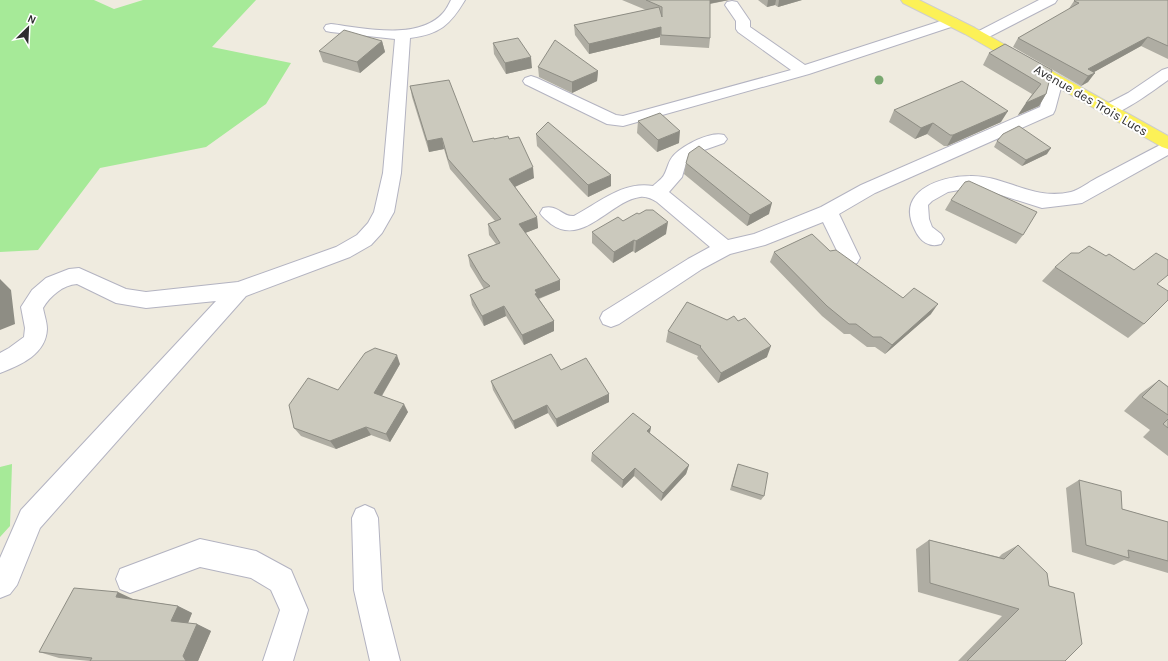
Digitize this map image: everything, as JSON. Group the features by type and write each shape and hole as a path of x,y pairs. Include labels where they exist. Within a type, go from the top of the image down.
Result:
{"main road":[{"name":"Avenue des Trois Lucs","path":"908,0 975,33 1168,144"}],"street":[{"path":"331,28 403,36 423,32 440,24 454,9 458,0"},
{"path":"975,33 1027,0"},
{"path":"975,33 1050,0"},
{"path":"732,5 743,21 743,29 803,72"},
{"path":"531,81 613,120 623,121 803,72 952,22"},
{"path":"0,363 17,355 34,342 36,328 32,307 39,296 53,284 69,277 79,276 123,297 146,300 239,290 343,252 364,240 375,228 384,212 392,173 403,36"},
{"path":"1109,110 1134,96 1168,73"},
{"path":"611,318 695,264 724,248 758,240 828,212 868,189 1047,110 1055,80"},
{"path":"657,193 673,177 676,165 680,159 698,146 718,139"},
{"path":"934,238 925,231 922,225 919,205 925,196 944,186 970,182 986,184 1042,201 1075,198 1168,148"},
{"path":"550,213 564,223 578,222 632,191 645,190 657,193 724,248"},
{"path":"828,212 850,258"},
{"path":"0,584 7,575 30,519 239,290"},
{"path":"365,518 368,590 385,661"},
{"path":"130,579 200,552 256,565 282,580 294,610 278,661"}],"green space":[{"path":"0,0 94,0 114,9 143,0 256,0 212,47 291,63 266,104 206,147 100,168 38,250 0,252"},
{"path":"12,464 10,526 0,537 0,467"}],"building":[{"path":"646,0 710,0 710,38 661,35 661,27 589,44 574,25 659,7 662,17 662,7"},
{"path":"1168,0 1168,46 1148,37 1088,69 1095,73 1088,76 1018,38 1079,3 1074,1"},
{"path":"344,30 382,41 357,62 319,51"},
{"path":"518,38 531,57 505,63 493,43"},
{"path":"555,40 598,71 572,82 538,67"},
{"path":"1005,44 1052,70 1046,94 1026,103 1041,84 989,53"},
{"path":"449,80 473,142 508,136 509,139 519,137 533,167 509,179 537,217 519,224 560,280 535,290 537,293 535,294 554,321 522,335 504,306 482,316 470,295 490,286 483,280 468,255 500,243 488,224 501,219 448,159 442,138 427,141 410,86"},
{"path":"962,81 1008,111 950,135 933,123 921,128 894,110"},
{"path":"660,113 680,131 658,140 638,121"},
{"path":"548,122 611,175 588,185 536,134"},
{"path":"1019,126 1051,148 1026,160 997,141 1003,134"},
{"path":"699,146 772,203 750,215 686,163 689,153"},
{"path":"969,181 1037,212 1023,235 951,200 965,182"},
{"path":"646,210 653,210 668,222 614,252 592,232 618,217 623,221"},
{"path":"812,234 830,251 836,250 903,298 914,288 938,304 892,345 881,337 873,337 856,324 849,324 827,306 774,252"},
{"path":"1089,246 1106,256 1109,254 1134,270 1156,253 1168,260 1168,275 1157,284 1168,291 1168,300 1144,324 1055,267 1071,253 1079,253"},
{"path":"687,302 727,320 734,316 738,321 745,318 771,346 721,373 700,347 701,346 668,331"},
{"path":"375,348 397,355 374,393 404,404 386,434 366,427 330,441 294,428 289,405 308,378 338,390 365,353"},
{"path":"551,354 561,370 586,358 609,394 556,419 547,405 513,421 491,381"},
{"path":"1159,380 1168,387 1168,415 1142,397"},
{"path":"633,413 651,427 647,431 689,465 663,493 635,468 623,480 592,453"},
{"path":"1168,419 1168,428 1163,424"},
{"path":"738,464 768,473 764,496 732,486"},
{"path":"1079,480 1121,491 1122,509 1168,522 1168,561 1128,550 1129,558 1086,545"},
{"path":"929,540 1004,559 1018,545 1047,573 1049,586 1074,593 1082,644 1065,661 967,661 1019,609 930,583"},
{"path":"74,588 118,592 116,597 178,606 171,621 197,624 183,656 186,661 90,661 92,658 39,652"}]}
